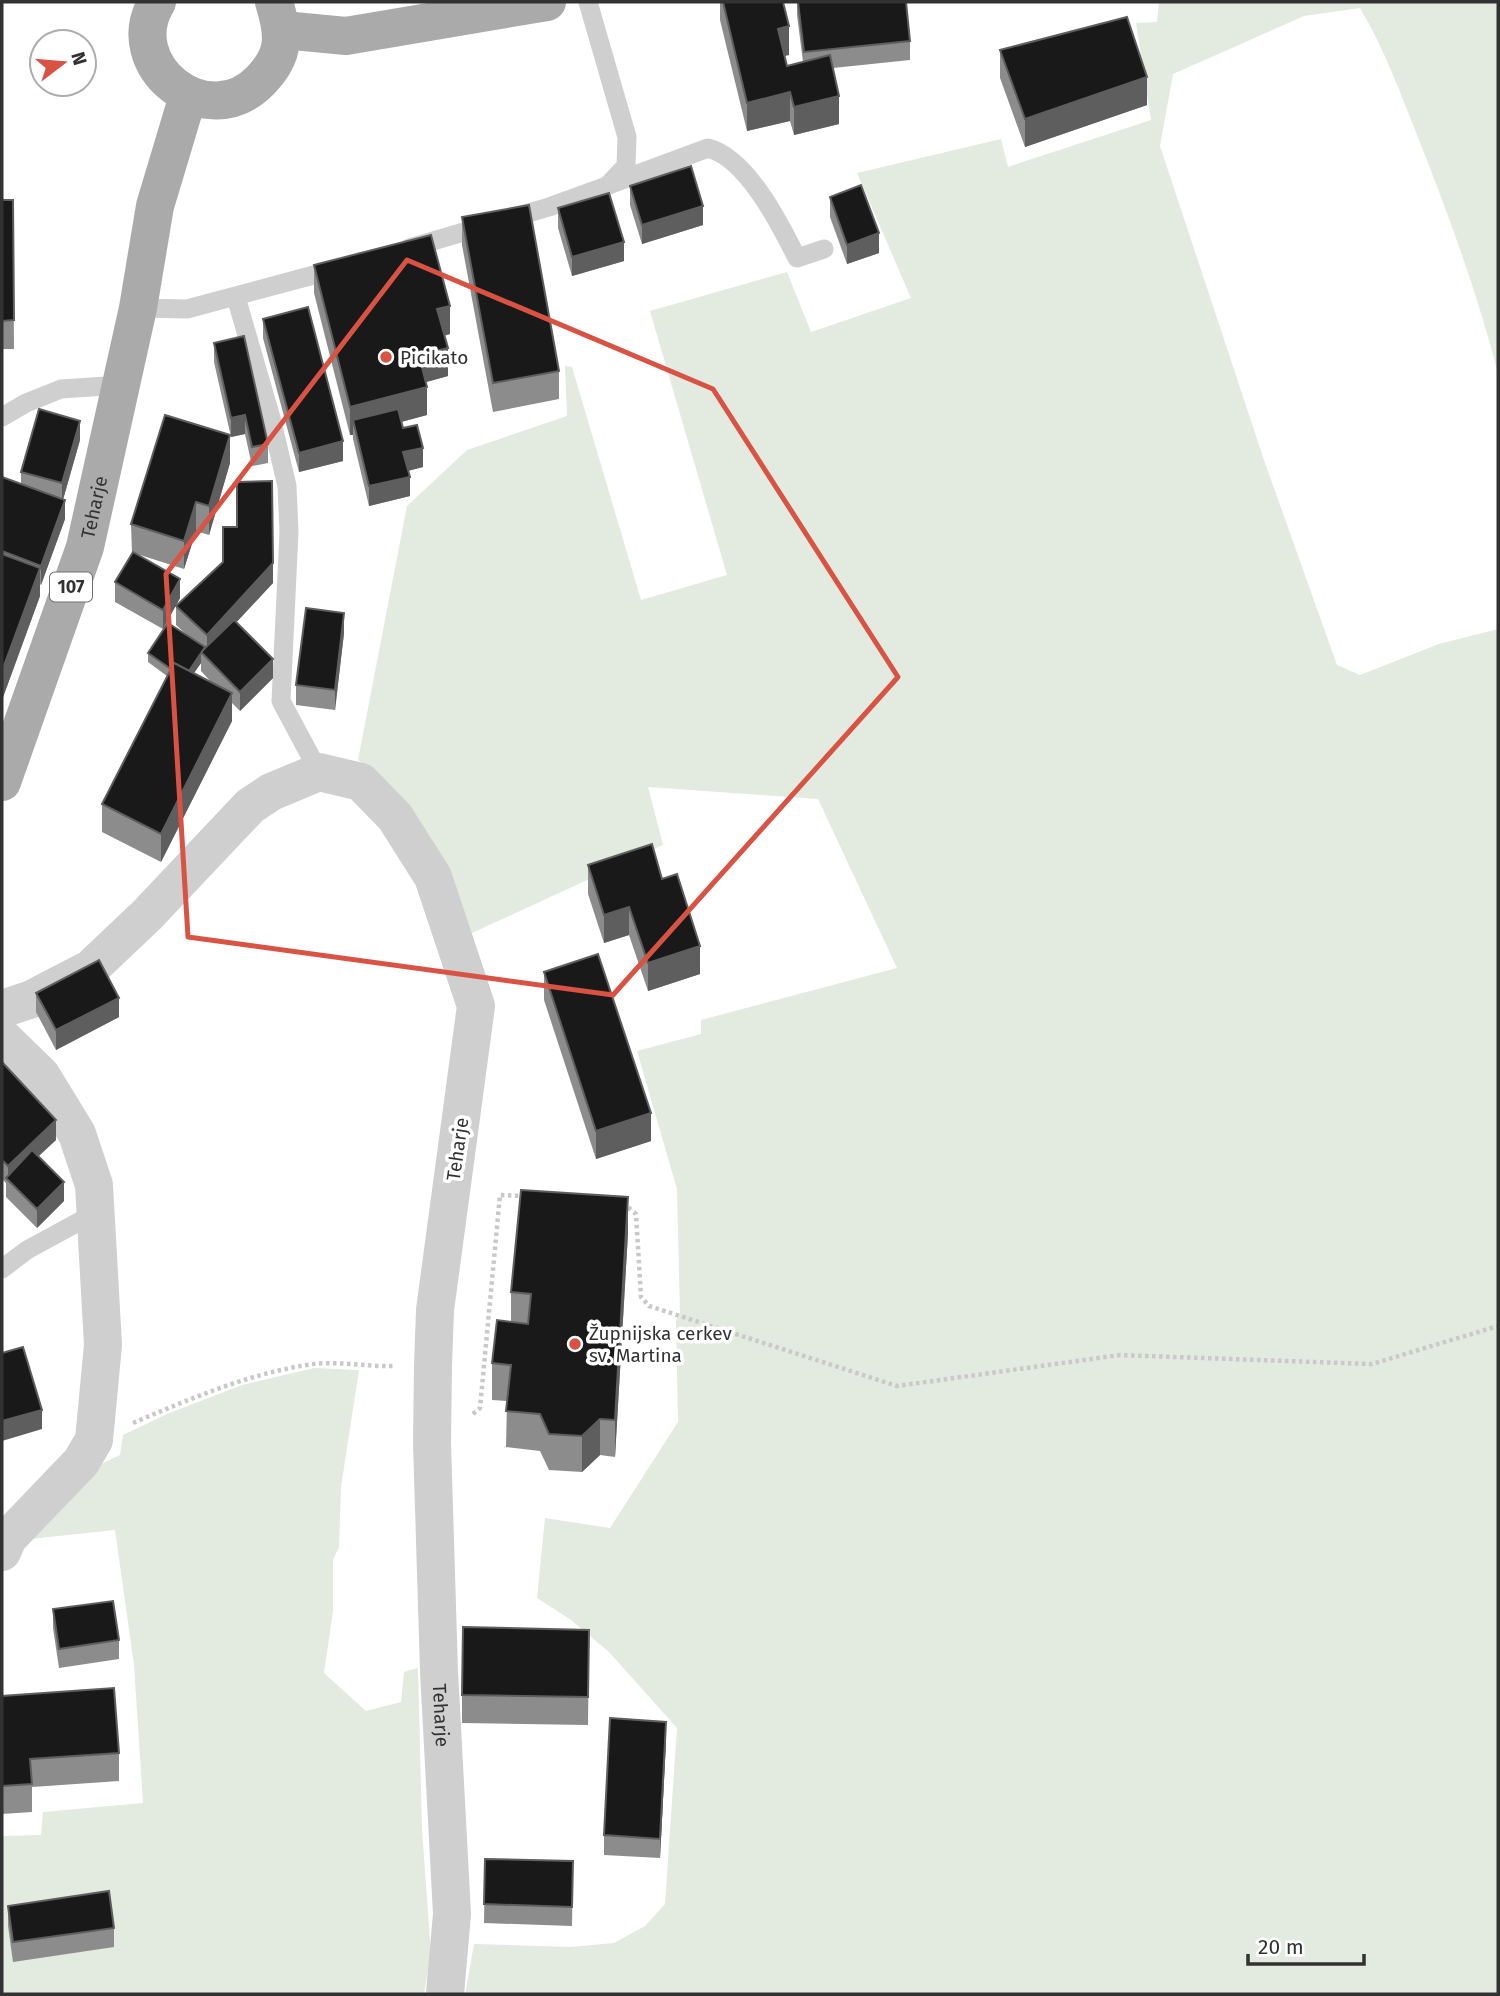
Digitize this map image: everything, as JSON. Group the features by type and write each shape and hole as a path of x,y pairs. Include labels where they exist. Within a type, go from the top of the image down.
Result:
{"main road":[{"path":"157,2 150,14 148,49 163,78 188,96 220,101 250,92 275,65 278,16 345,36 547,2"},
{"name":"Teharje","path":"2,782 85,547 138,307 155,206 188,96"}],"street":[{"path":"2,1009 32,999 90,969 147,915 250,806 271,792 319,772"},
{"name":"Teharje","path":"319,772 361,782 395,817 433,877 476,1006 435,1310 433,1365 432,1443 439,1671 452,1914 445,1994"},
{"path":"2,1037 41,1075 77,1134 94,1185 103,1345 94,1440 81,1462 8,1538 2,1552"}],"lane":[{"path":"588,2 627,136 626,166 607,186"},
{"path":"389,254 549,207 708,148 722,152 747,177 776,214 797,258 824,249"},
{"path":"138,307 187,309 350,265"},
{"path":"236,297 271,418 287,486 289,531 281,701 319,772"},
{"path":"2,417 26,403 61,389 121,385"},
{"path":"2,1269 27,1250 95,1213"}],"path":[{"path":"432,1443 480,1408 500,1195 528,1197"},
{"path":"610,1202 624,1203 636,1214 641,1297 649,1306 897,1386 1120,1355 1372,1364 1498,1326"},
{"path":"94,1440 204,1393 255,1376 316,1364 433,1365"}],"highlighted area":[{"path":"407,260 713,389 898,677 613,995 188,937 166,574"}],"shaded area":[{"path":"1159,2 1498,2 1498,373 1440,194 1391,70 1360,8 1304,16 1173,74 1160,146 1265,463 1337,665 1360,675 1439,644 1498,629 1498,1994 465,1994 474,1944 571,1947 614,1943 645,1926 665,1904 677,1728 609,1652 571,1620 537,1598 545,1518 610,1528 678,1422 676,1321 680,1313 677,1189 637,1051 701,1034 701,1020 897,968 818,799 648,787 663,845 470,934 381,779 358,760 407,506 467,450 567,416 565,366 572,367 641,600 727,575 650,311 787,272 811,332 911,298 857,173 1001,139 1008,167 1151,120 1136,23 1157,22"},
{"path":"314,1368 359,1370 341,1487 339,1547 333,1560 333,1611 324,1673 366,1711 401,1702 404,1672 418,1668 422,1829 431,1954 424,1994 2,1994 2,1836 41,1835 43,1812 143,1803 134,1665 115,1530 21,1540 82,1473 120,1455 123,1435 167,1414 242,1385"}],"building":[{"path":"723,2 783,2 789,26 778,29 787,66 830,55 839,96 794,107 790,92 747,103"},
{"path":"798,2 906,2 910,41 804,52"},
{"path":"1127,17 1147,77 1025,119 1000,50"},
{"path":"691,166 703,206 642,225 630,186"},
{"path":"861,185 879,233 847,245 830,197"},
{"path":"609,193 624,242 572,257 558,208"},
{"path":"2,200 13,200 14,320 2,321"},
{"path":"529,205 559,371 493,383 462,217"},
{"name":"Picikato","path":"431,235 450,306 437,309 448,348 419,355 427,387 350,407 314,265"},
{"path":"308,307 343,441 299,453 263,319"},
{"path":"244,336 268,444 252,447 245,415 231,418 214,343"},
{"path":"39,409 80,421 62,483 21,472"},
{"path":"398,409 403,428 417,425 423,448 403,452 410,477 369,486 353,420"},
{"path":"165,415 230,435 209,506 196,502 184,541 131,524"},
{"path":"2,477 65,500 41,566 2,551"},
{"path":"272,481 273,563 207,635 176,606 223,562 223,527 237,527 237,482"},
{"path":"133,552 180,579 163,610 115,582"},
{"path":"2,554 40,568 2,671"},
{"path":"306,608 344,613 335,690 296,685"},
{"path":"234,620 273,659 240,692 201,652"},
{"path":"168,623 205,647 189,671 174,663 171,669 148,653"},
{"path":"174,663 232,693 161,834 102,804"},
{"path":"652,844 662,879 677,874 700,946 648,963 629,907 604,915 588,865"},
{"path":"598,954 651,1113 596,1131 544,972"},
{"path":"99,960 119,998 56,1030 36,993"},
{"path":"2,1062 56,1120 8,1166 2,1160"},
{"path":"32,1150 64,1182 37,1209 6,1178"},
{"name":"Župnijska cerkev sv. Martina","path":"521,1190 628,1197 615,1420 600,1419 582,1436 549,1434 540,1414 506,1411 511,1365 492,1363 497,1320 528,1324 531,1294 511,1292"},
{"path":"23,1347 42,1410 2,1421 2,1353"},
{"path":"113,1601 119,1640 59,1649 53,1609"},
{"path":"463,1627 589,1630 588,1697 462,1695"},
{"path":"114,1688 119,1753 30,1759 32,1784 2,1786 2,1696"},
{"path":"610,1718 666,1722 660,1839 604,1835"},
{"path":"485,1859 573,1861 572,1907 484,1904"},
{"path":"109,1891 114,1928 13,1942 8,1906"}],"place":[{"name":"Picikato","path":"386,357"},
{"name":"Župnijska cerkev sv. Martina","path":"575,1344"}]}
